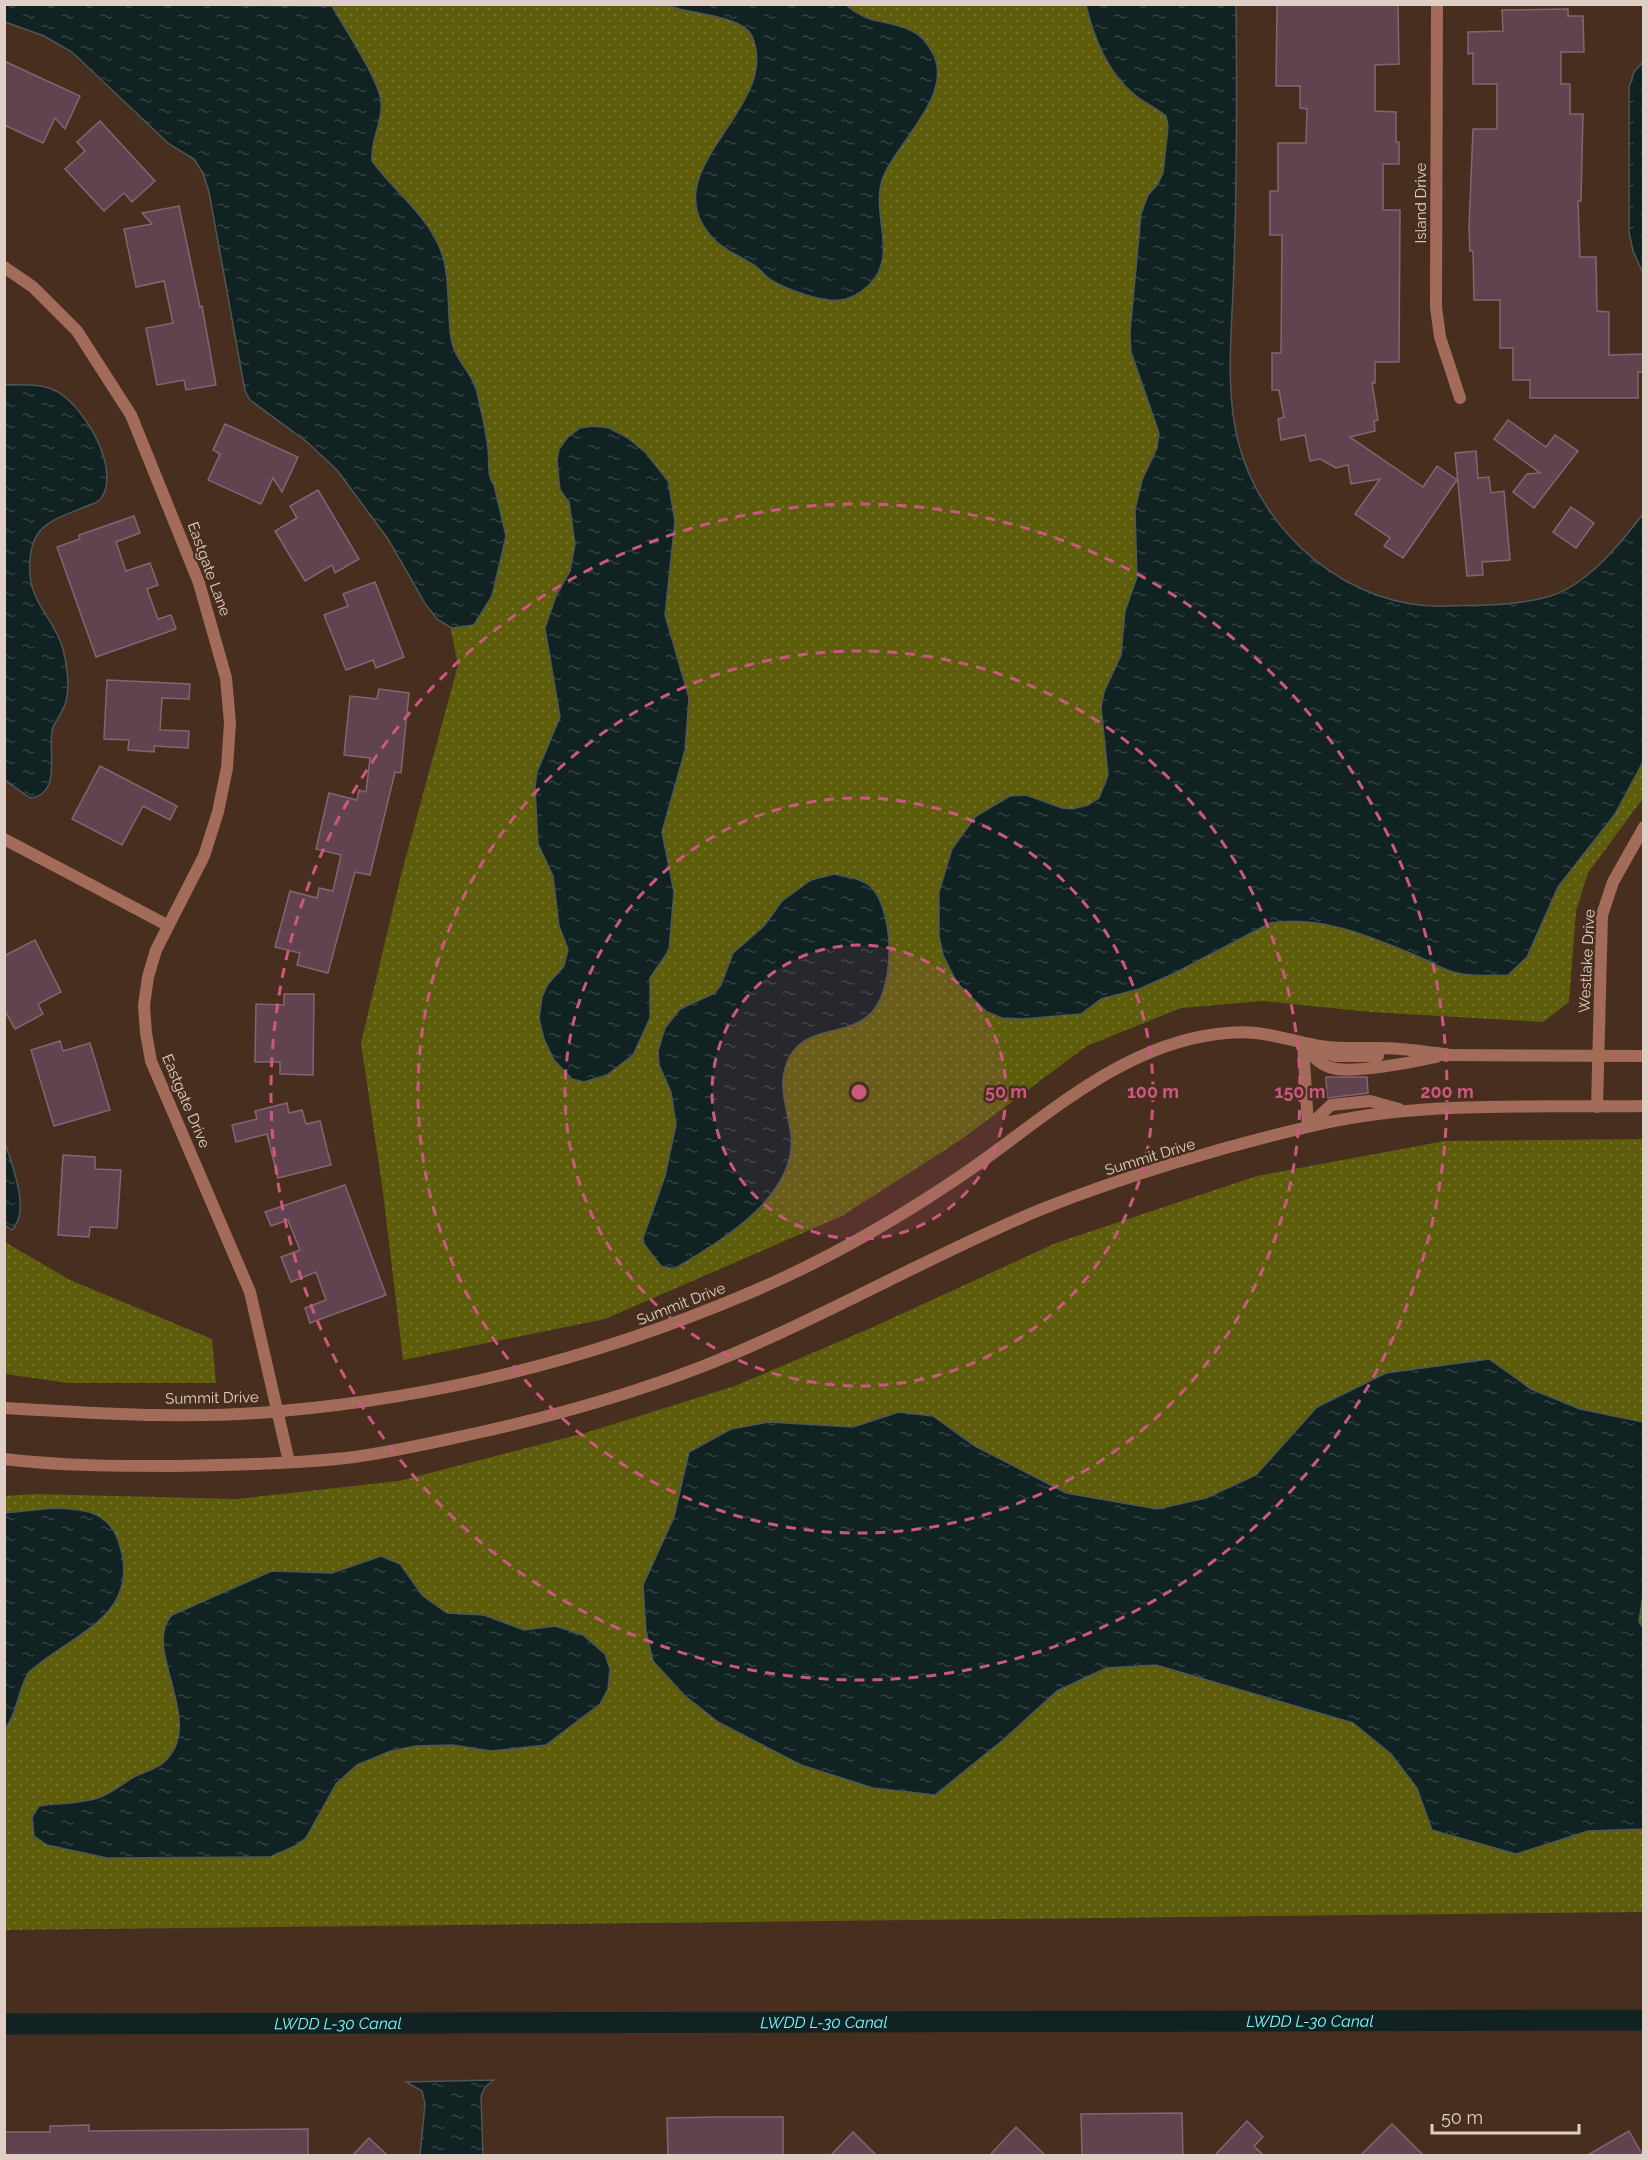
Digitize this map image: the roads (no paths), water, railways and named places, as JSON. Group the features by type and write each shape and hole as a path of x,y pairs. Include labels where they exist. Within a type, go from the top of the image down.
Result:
{"street":[{"name":"Island Drive","path":"1437,4 1436,307 1440,337 1460,398"},
{"name":"Eastgate Lane","path":"4,267 33,287 77,331 131,415 199,583 226,678 228,746 218,812 204,856 167,925"},
{"name":"Westlake Drive","path":"1597,1107 1602,915 1613,882 1644,827"},
{"path":"4,839 167,925"},
{"name":"Eastgate Drive","path":"167,925 150,968 144,1005 151,1061 250,1292 289,1462"},
{"name":"Summit Drive","path":"4,1408 162,1415 277,1412 362,1402 511,1374 652,1331 745,1295 814,1262 897,1216 968,1171 1098,1079 1145,1054 1179,1041 1251,1030 1303,1041 1318,1052 1336,1056 1446,1054 1644,1056"},
{"path":"1303,1041 1308,1126"},
{"name":"Summit Drive","path":"4,1459 133,1466 289,1462 349,1457 548,1418 621,1396 701,1367 787,1330 880,1283 1043,1209 1111,1184 1308,1126 1357,1116 1404,1111 1644,1106"}],"water":[{"path":"5,4 332,6 368,67 379,92 381,110 372,161 423,220 439,246 446,270 453,346 473,381 478,396 489,455 490,477 506,536 492,596 474,625 452,628 438,620 426,605 388,539 337,470 307,442 250,400 245,391 209,192 203,173 194,159 169,144 72,52 44,36 5,22"},
{"path":"665,5 846,5 864,17 912,31 920,36 929,47 937,66 937,82 923,115 884,175 879,203 882,261 878,274 859,293 848,298 833,300 815,297 777,284 758,268 715,241 710,235 697,210 697,186 706,161 750,88 757,62 752,36 746,29 726,19"},
{"path":"1086,5 1236,5 1236,199 1230,353 1234,420 1238,441 1250,475 1267,507 1289,535 1315,560 1344,580 1377,595 1411,604 1447,606 1522,602 1547,597 1575,584 1613,551 1643,514 1643,762 1615,814 1558,887 1527,957 1508,975 1460,974 1362,934 1326,925 1289,921 1270,923 1175,973 1139,989 1101,999 1081,1014 1022,1019 1002,1018 987,1012 957,983 943,955 939,936 939,892 952,849 976,816 1010,796 1026,795 1062,808 1072,809 1088,805 1099,798 1108,775 1101,707 1104,692 1121,655 1125,611 1137,577 1135,510 1142,480 1157,448 1159,433 1131,352 1130,333 1141,214 1148,195 1157,185 1163,173 1168,127 1166,116 1135,95 1109,65 1093,30"},
{"path":"1643,62 1643,273 1633,251 1629,232 1629,87 1634,72"},
{"path":"5,385 42,386 65,397 76,407 95,436 106,469 106,484 101,499 51,522 36,536 32,546 30,575 32,585 39,604 60,639 66,663 68,686 64,707 53,727 51,736 52,768 47,788 40,795 30,798 5,780"},
{"path":"594,426 609,428 628,438 646,453 668,481 675,521 665,615 689,698 685,750 662,832 674,892 669,950 650,978 650,1018 633,1055 607,1075 584,1082 572,1079 554,1060 544,1039 539,1019 542,997 548,984 564,966 568,949 559,926 553,876 538,844 535,787 537,772 560,717 545,628 556,596 570,571 575,544 569,502 560,490 557,461 559,449 568,437 580,428"},
{"path":"834,874 864,882 872,888 880,900 885,916 889,953 884,990 877,1005 868,1016 848,1026 806,1040 797,1046 790,1056 783,1076 783,1086 791,1136 790,1158 782,1179 768,1198 752,1215 712,1245 674,1269 661,1266 644,1244 643,1238 665,1176 676,1125 671,1092 659,1065 658,1051 665,1028 680,1009 715,993 721,985 733,953 764,926 782,901 811,880"},
{"path":"5,1143 20,1200 20,1211 12,1230 5,1225"},
{"path":"1489,1359 1531,1389 1580,1409 1643,1422 1644,1588 1639,1622 1644,1629 1643,1829 1588,1831 1516,1854 1432,1830 1417,1788 1391,1754 1353,1723 1156,1665 1106,1668 1057,1691 1003,1740 935,1795 873,1788 801,1765 718,1722 684,1695 653,1661 646,1631 643,1585 674,1517 689,1452 731,1429 769,1422 853,1427 899,1412 933,1416 975,1446 1066,1493 1157,1509 1206,1498 1256,1475 1317,1407 1386,1373"},
{"path":"54,1508 92,1513 107,1522 118,1540 124,1566 122,1587 113,1605 100,1620 29,1672 13,1716 5,1729 5,1513"},
{"path":"381,1556 400,1564 423,1596 447,1613 484,1615 524,1630 555,1626 583,1635 605,1654 610,1669 608,1689 600,1704 546,1745 491,1751 453,1745 416,1746 391,1751 357,1765 336,1784 306,1838 295,1846 270,1857 107,1858 47,1845 34,1836 32,1817 39,1806 91,1800 103,1796 163,1763 175,1747 179,1728 178,1708 164,1647 164,1629 172,1615 272,1571 332,1573"},
{"path":"494,2080 485,2087 481,2096 483,2155 420,2155 425,2104 422,2091 406,2082"}],"waterway":[{"name":"LWDD L-30 Canal","path":"4,2024 1644,2020"}]}
